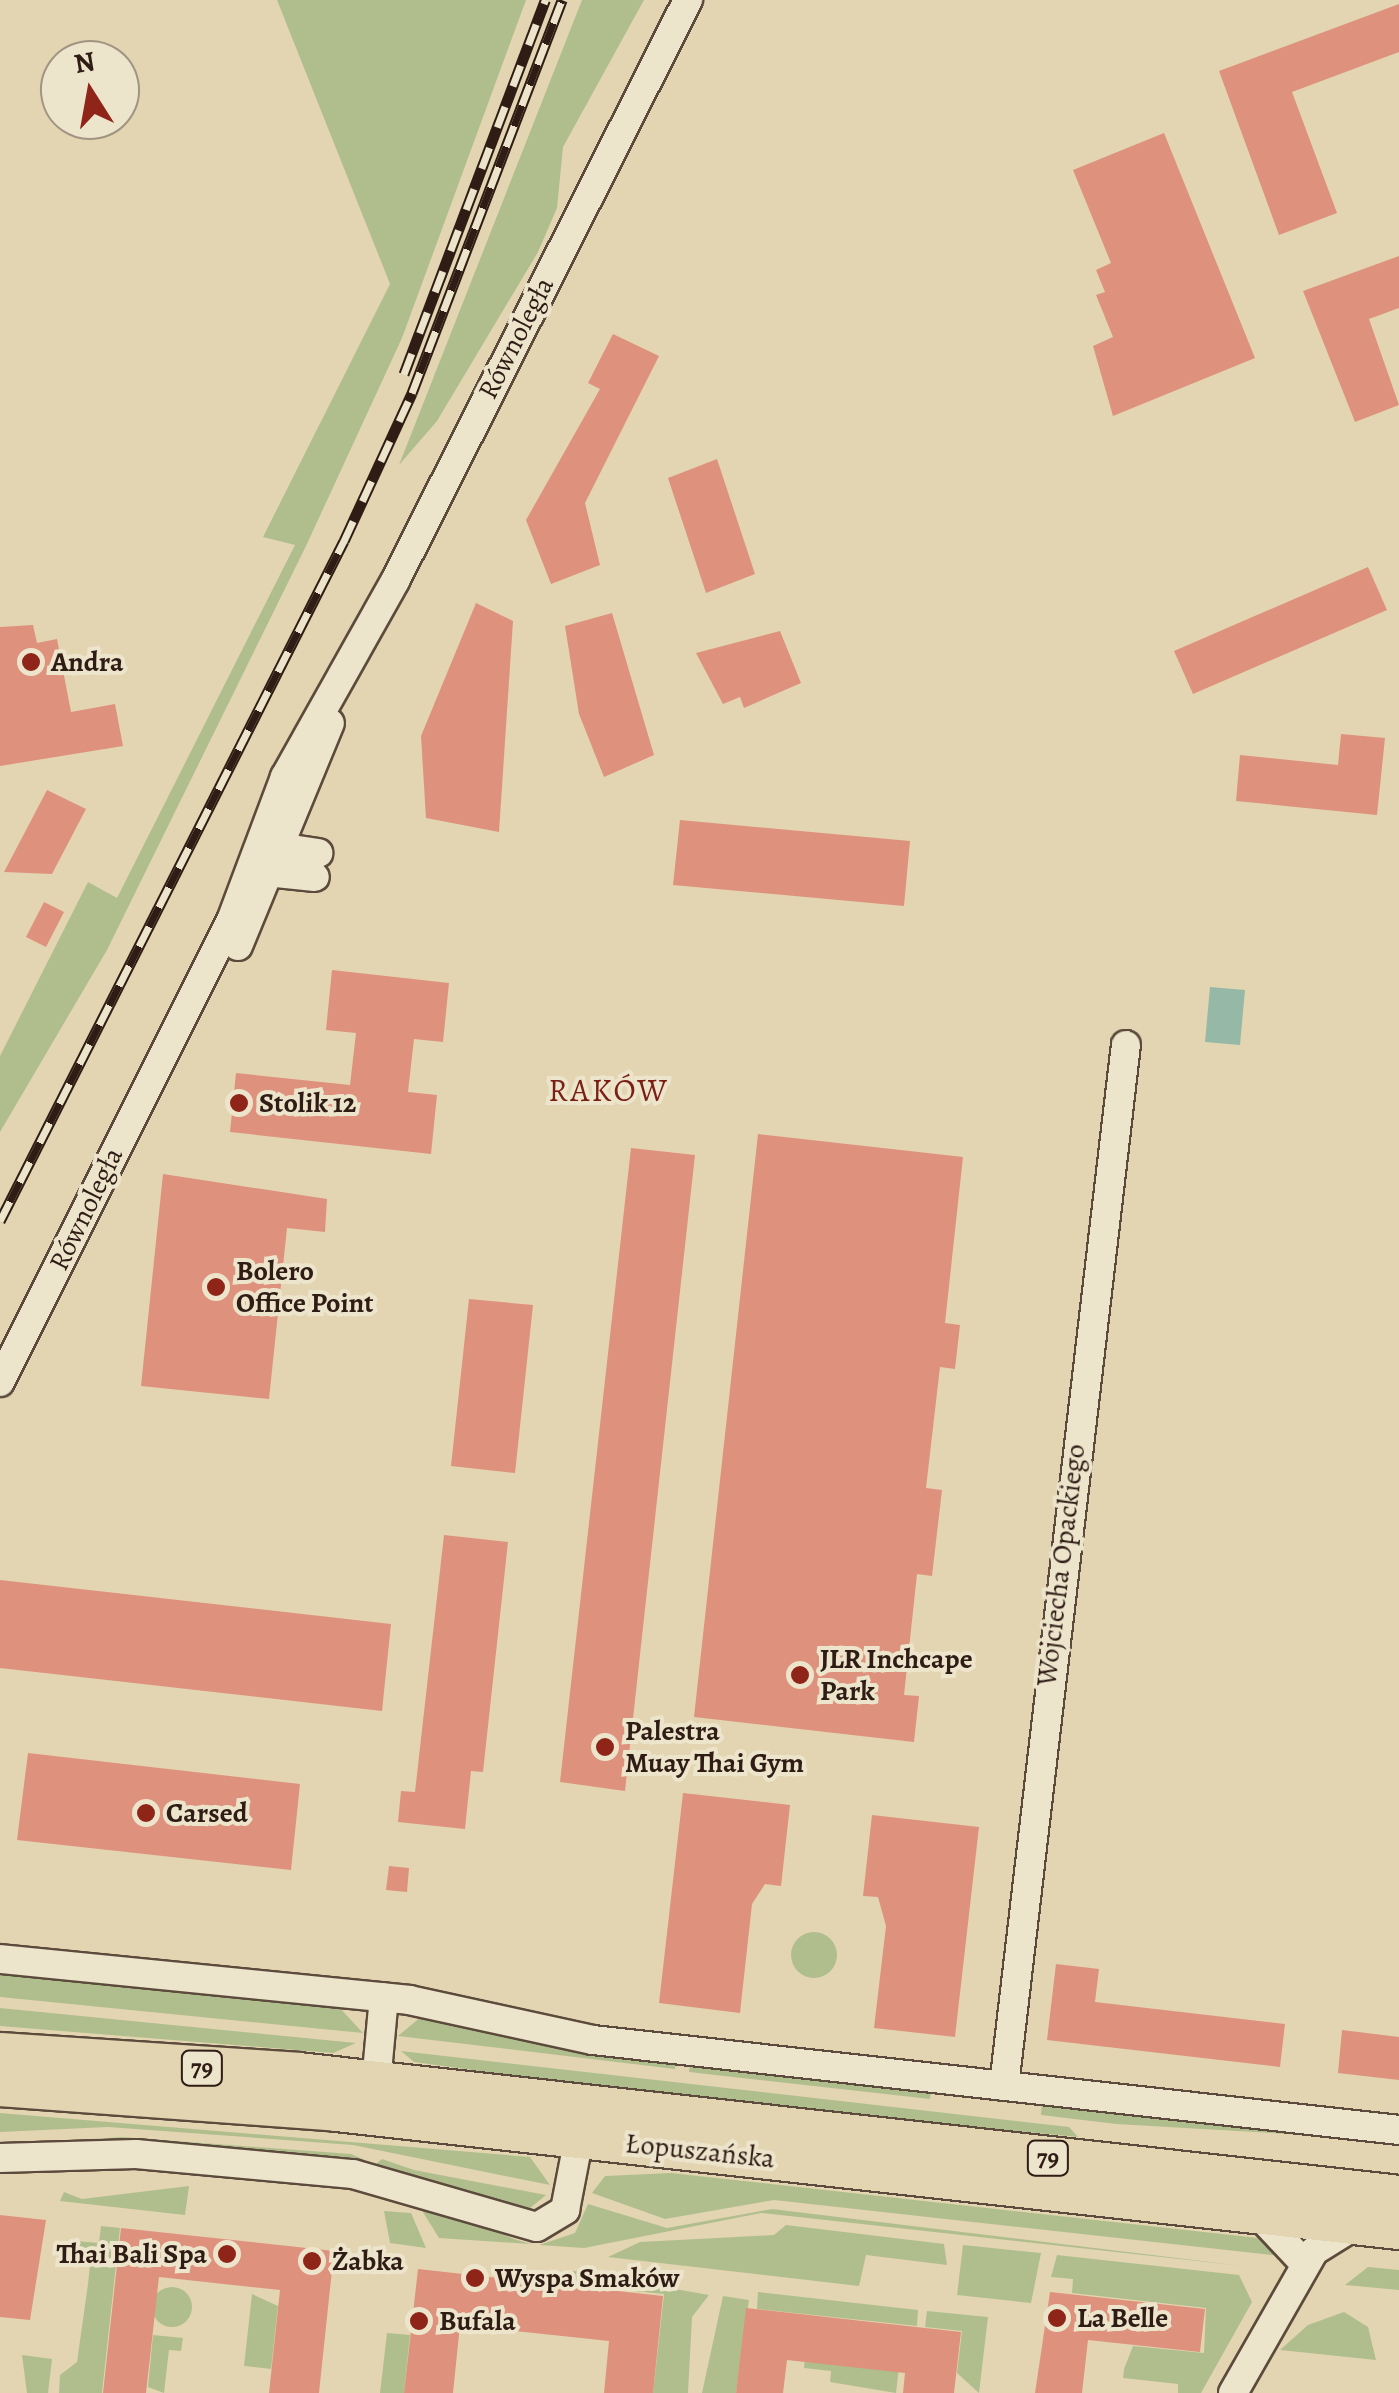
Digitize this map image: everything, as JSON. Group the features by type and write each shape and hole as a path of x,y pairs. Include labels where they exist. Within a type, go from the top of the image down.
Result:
{"main road":[{"name":"Łopuszańska","path":"13,2071 376,2083 1399,2196"},
{"name":"Łopuszańska","path":"13,2071 1380,2226"}],"street":[{"name":"Równoległa","path":"0,1382 172,1036 267,859 284,777 345,676 688,0"},
{"path":"267,859 316,865"},
{"name":"Wojciecha Opackiego","path":"1004,2086 1126,1045"},
{"path":"0,1959 384,1998 593,2040 1399,2130"},
{"path":"376,2083 384,1998"},
{"path":"0,2158 136,2154 353,2174 536,2227 564,2210 580,2137"},
{"path":"1255,2212 1305,2264"},
{"path":"1233,2393 1305,2264 1326,2240 1380,2226"}],"shaded area":[{"path":"277,0 526,0 402,338 306,546 107,950 0,1132 0,1056 88,882 117,898 295,545 263,537 390,284"},
{"path":"582,0 644,0 563,147 557,208 538,252 437,421 399,465"},
{"path":"1210,987 1245,990 1240,1045 1205,1042"},
{"path":"814,1932 830,1939 837,1955 830,1971 814,1978 798,1971 791,1955 798,1939"},
{"path":"0,1973 338,2006 363,2033 0,1997"},
{"path":"0,2008 356,2043 333,2053 0,2026"},
{"path":"422,2016 675,2062 675,2069 398,2036"},
{"path":"401,2051 1069,2127 1078,2137 683,2099 414,2062"},
{"path":"690,2064 931,2091 930,2099 689,2072"},
{"path":"1042,2101 1374,2139 1116,2124 1041,2115"},
{"path":"0,2113 530,2157 550,2185 353,2145 108,2127 0,2132"},
{"path":"122,2137 351,2154 365,2160 116,2140 0,2145"},
{"path":"382,2159 414,2170 546,2195 529,2209 505,2208 376,2164"},
{"path":"671,2173 1258,2238 1281,2256 774,2200 665,2219 592,2193 605,2176"},
{"path":"189,2186 185,2215 60,2201 64,2192 82,2199"},
{"path":"416,2201 517,2240 531,2244 439,2238"},
{"path":"588,2204 667,2228 772,2209 1243,2266 761,2213 584,2248 539,2245 575,2233"},
{"path":"384,2211 411,2213 426,2248 390,2243"},
{"path":"786,2225 944,2244 947,2265 866,2255 859,2286 608,2257 640,2242 774,2235"},
{"path":"101,2226 120,2228 102,2393 59,2393 60,2375 77,2362 88,2284 91,2256 74,2266 76,2241 99,2243"},
{"path":"963,2245 1041,2253 1031,2303 957,2295"},
{"path":"1057,2255 1239,2275 1252,2302 1201,2393 1178,2393 1178,2384 1123,2378 1124,2369 1133,2346 1204,2353 1206,2308 1072,2293 1073,2279 1051,2277"},
{"path":"1368,2267 1399,2270 1399,2290 1345,2285"},
{"path":"574,2271 709,2295 692,2317 688,2393 653,2393 664,2294 545,2282"},
{"path":"172,2287 186,2293 192,2307 186,2321 172,2327 158,2321 152,2307 158,2293"},
{"path":"758,2292 918,2310 917,2326 757,2309"},
{"path":"252,2294 278,2306 271,2369 244,2366"},
{"path":"723,2296 749,2300 736,2393 702,2393"},
{"path":"927,2311 988,2317 979,2393 957,2373 962,2331 925,2327"},
{"path":"1344,2312 1368,2327 1376,2360 1280,2350 1308,2325"},
{"path":"387,2333 410,2335 404,2393 380,2393"},
{"path":"153,2335 183,2338 181,2351 169,2350 164,2393 148,2387"},
{"path":"22,2355 52,2359 48,2393 27,2393"},
{"path":"805,2357 899,2367 896,2393 830,2382 831,2371 804,2368"}],"building":[{"path":"1399,4 1399,52 1292,92 1337,213 1279,235 1219,71"},
{"path":"1164,133 1255,358 1113,416 1093,346 1113,337 1096,295 1105,292 1096,270 1111,263 1073,170"},
{"path":"1399,256 1399,308 1369,319 1399,405 1355,422 1303,291"},
{"path":"613,334 659,356 585,503 600,565 551,584 526,520 600,389 588,383"},
{"path":"717,459 755,574 706,593 668,478"},
{"path":"1368,567 1387,610 1193,694 1174,651"},
{"path":"476,603 513,621 499,832 426,818 421,736"},
{"path":"612,613 654,755 604,777 579,714 565,626"},
{"path":"33,625 37,643 57,639 71,712 115,704 123,746 0,766 0,627"},
{"path":"780,631 801,683 744,708 740,697 723,704 696,653"},
{"path":"1341,734 1385,738 1377,815 1236,801 1240,755 1338,765"},
{"path":"47,790 86,809 52,874 4,872"},
{"path":"680,820 910,841 904,906 673,885"},
{"path":"44,902 64,912 46,947 26,937"},
{"path":"332,970 449,983 443,1042 414,1039 408,1092 437,1095 431,1154 230,1132 236,1073 350,1085 356,1033 326,1030"},
{"path":"758,1134 963,1157 945,1323 960,1325 955,1369 940,1367 926,1488 942,1490 932,1576 917,1574 904,1695 919,1696 914,1742 694,1717"},
{"path":"631,1148 695,1155 625,1791 560,1782"},
{"name":"Bolero Office Point","path":"163,1174 327,1199 325,1232 287,1228 269,1399 141,1386"},
{"path":"469,1299 533,1305 515,1473 451,1466"},
{"path":"444,1535 508,1542 483,1772 471,1771 465,1829 398,1822 401,1791 415,1792"},
{"path":"0,1580 391,1624 382,1711 0,1668"},
{"path":"28,1753 300,1784 291,1870 17,1840"},
{"path":"683,1793 790,1805 781,1886 765,1884 752,1904 740,2013 659,2003"},
{"path":"872,1815 979,1827 955,2037 874,2028 886,1926 878,1897 863,1896"},
{"path":"389,1866 409,1868 407,1892 386,1890"},
{"path":"1056,1964 1099,1969 1095,2002 1285,2024 1280,2067 1047,2040"},
{"path":"1342,2030 1399,2037 1399,2080 1338,2073"},
{"path":"0,2215 46,2220 30,2320 0,2317"},
{"path":"121,2228 334,2251 319,2393 269,2393 280,2290 159,2277 146,2393 103,2393"},
{"path":"418,2269 663,2296 653,2393 604,2393 609,2341 460,2325 453,2393 404,2393"},
{"path":"1050,2292 1205,2309 1200,2352 1088,2340 1082,2393 1035,2393"},
{"path":"746,2308 961,2332 954,2393 903,2393 905,2373 787,2360 783,2393 736,2393"}],"railway":[{"path":"404,374 545,0"},
{"path":"0,1221 344,541 412,393 562,0"}],"place":[{"name":"Andra","path":"31,662"},
{"name":"Stolik 12","path":"239,1103"},
{"name":"Bolero Office Point","path":"216,1287"},
{"name":"JLR Inchcape Park","path":"800,1675"},
{"name":"Palestra Muay Thai Gym","path":"605,1747"},
{"name":"Carsed","path":"146,1813"},
{"name":"Thai Bali Spa","path":"227,2254"},
{"name":"Żabka","path":"312,2261"},
{"name":"Wyspa Smaków","path":"475,2278"},
{"name":"La Belle","path":"1057,2318"},
{"name":"Bufala","path":"419,2321"}],"district":[{"name":"RAKÓW","path":"609,1090"}]}
